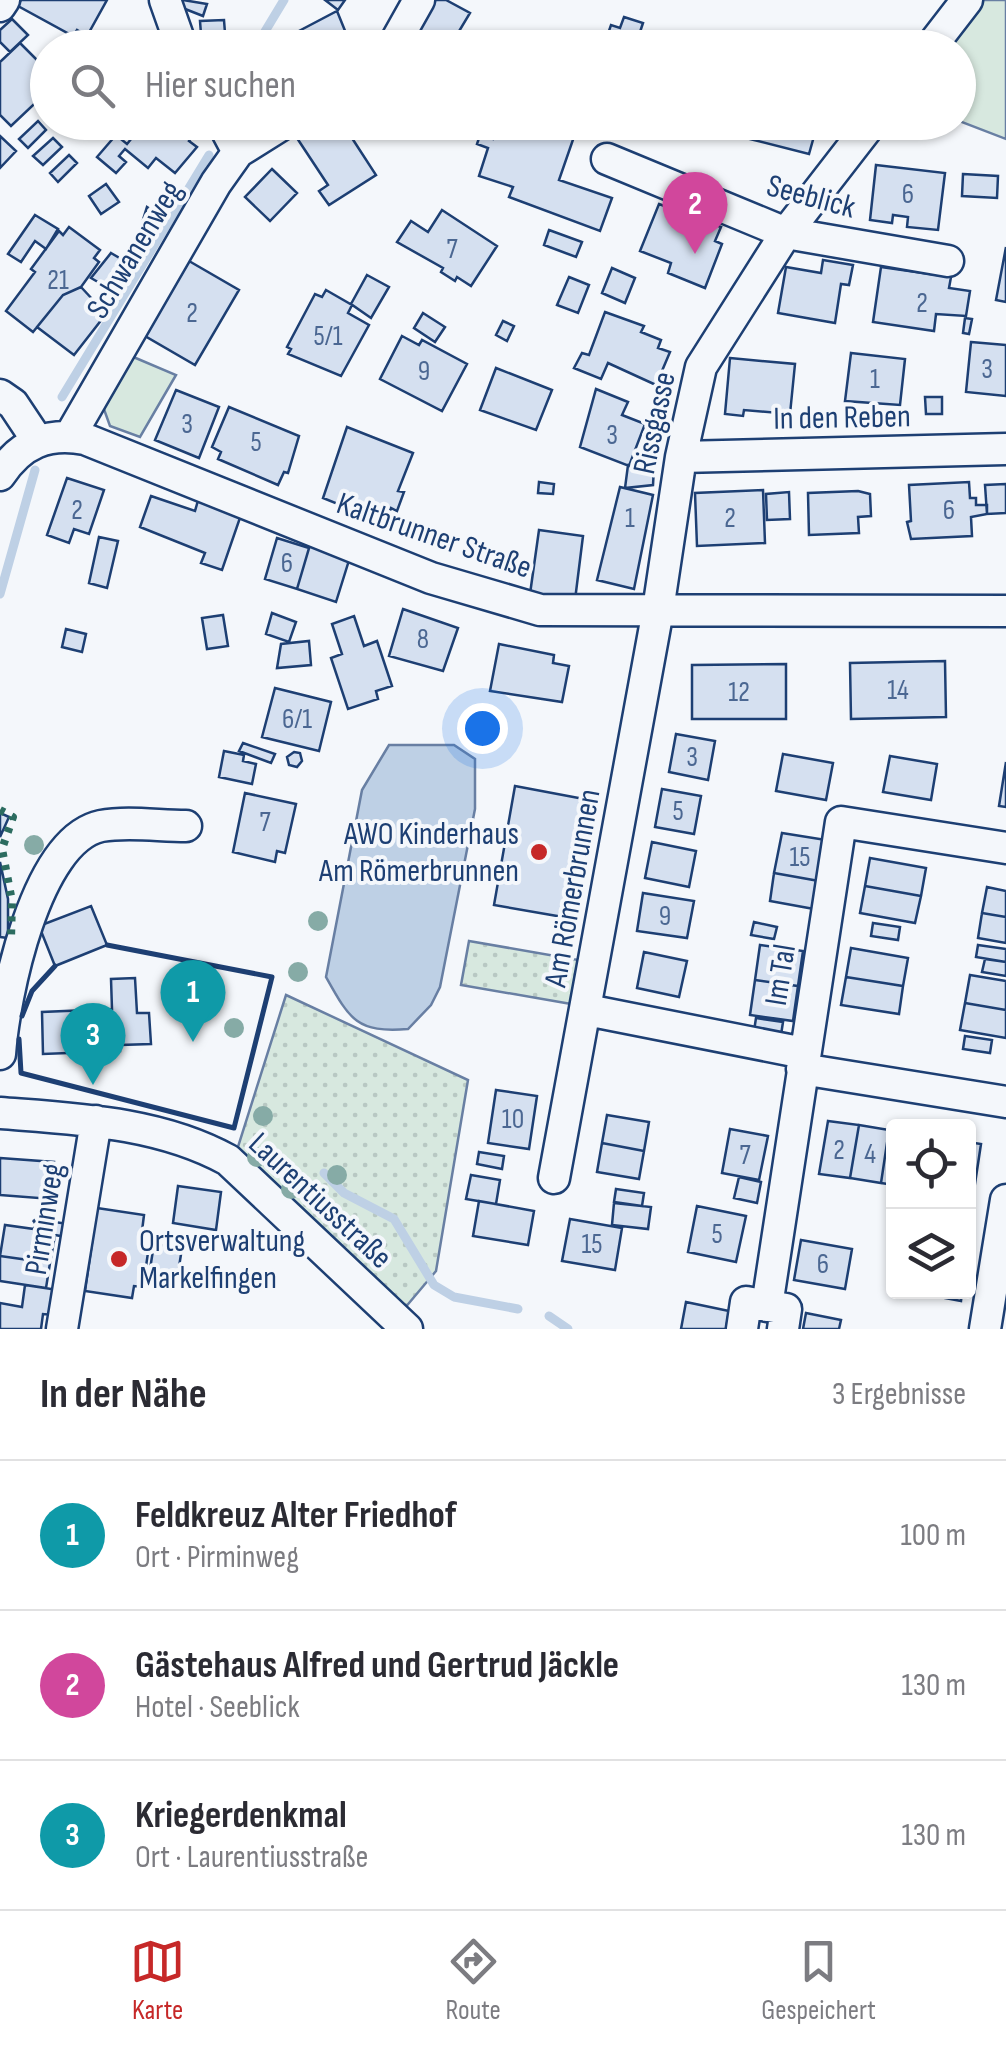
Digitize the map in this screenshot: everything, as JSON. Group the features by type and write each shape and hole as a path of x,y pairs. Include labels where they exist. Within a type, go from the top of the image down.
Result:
{"street":[{"path":"165,0 176,30"},
{"path":"402,30 419,0"},
{"path":"944,30 967,0"},
{"path":"232,140 238,152"},
{"name":"Schwanenweg","path":"70,436 101,375 238,152 257,140"},
{"name":"Rissgasse","path":"658,610 680,457 701,368 786,233 858,140"},
{"name":"Seeblick","path":"607,159 786,233 948,261"},
{"path":"0,395 13,404 38,440 9,461 0,474"},
{"name":"Kaltbrunner Straße","path":"38,440 70,436 431,578 540,610 1006,611"},
{"name":"In den Reben","path":"680,457 1006,450"},
{"name":"Am Römerbrunnen","path":"554,1178 658,610"},
{"name":"Im Tal","path":"742,1329 746,1302 775,1317 802,1061 841,822 1006,848"},
{"path":"0,1054 2,1016 34,910 63,851 100,826 186,826"},
{"path":"587,1010 802,1061 1006,1102"},
{"name":"Laurentiusstraße","path":"0,1113 96,1120 195,1141 228,1160 407,1329"},
{"name":"Pirminweg","path":"62,1329 96,1120"},
{"path":"986,1329 1006,1200"}],"shaded area":[{"path":"980,0 1006,0 1006,139 976,128 976,30 958,30"},
{"path":"131,356 176,375 140,437 110,426 101,401"},
{"path":"469,941 584,961 577,1005 461,985"},
{"path":"286,995 468,1080 436,1271 404,1309 236,1153"}],"water":[{"path":"389,745 454,745 475,759 475,809 440,987 431,1005 408,1029 391,1030 357,1021 326,977 362,790"}],"building":[{"path":"21,0 107,0 90,30 62,30 18,6"},
{"path":"183,0 207,4 203,16 180,7"},
{"path":"325,0 345,0 338,10"},
{"path":"431,0 446,0 470,13 460,30 414,30"},
{"path":"337,11 345,30 301,30"},
{"path":"624,17 643,23 641,30 609,30 611,25 620,28"},
{"path":"12,19 28,35 10,52 0,42 0,30"},
{"path":"224,20 225,30 201,30 200,21"},
{"path":"20,43 30,53 30,108 11,126 0,115 0,62"},
{"path":"30,129 30,140 36,140 28,148 19,139"},
{"path":"0,136 16,151 0,168"},
{"path":"51,140 62,147 43,165 33,156"},
{"path":"112,140 127,144 130,140 190,140 197,147 175,173 156,158 148,168 125,149 119,156 126,162 116,173 97,157"},
{"path":"298,140 353,140 376,175 329,205 319,191 328,185"},
{"path":"478,140 573,140 559,180 612,198 600,231 509,197 513,187 479,176 488,148 477,144"},
{"path":"754,140 813,140 809,154"},
{"path":"69,155 77,163 58,182 50,173"},
{"path":"876,165 945,173 938,230 907,227 908,217 893,215 892,223 870,220"},
{"path":"272,169 297,193 270,221 245,197"},
{"path":"963,174 998,176 997,198 962,196"},
{"path":"106,184 119,202 101,214 89,196"},
{"path":"659,204 721,227 715,241 722,244 705,288 668,273 671,263 640,251"},
{"path":"147,207 162,216 153,232 141,226"},
{"path":"442,210 497,246 471,286 457,277 455,281 441,272 443,268 397,242 411,221 428,232"},
{"path":"35,215 58,229 46,249 35,241 21,262 8,254"},
{"path":"69,227 100,250 94,258 99,262 81,287 63,295 33,332 6,311 59,231 63,235"},
{"path":"549,230 582,242 576,257 544,245"},
{"path":"1006,247 1006,302 996,300"},
{"path":"111,253 133,266 117,293 91,278"},
{"path":"823,260 853,265 849,285 841,284 835,323 778,313 786,267 821,273"},
{"path":"189,261 239,290 195,365 145,336"},
{"path":"881,267 951,277 949,288 970,291 966,316 936,314 934,331 873,322"},
{"path":"612,268 635,278 625,303 602,293"},
{"path":"367,275 389,287 371,318 351,304"},
{"path":"569,277 589,285 578,313 557,305"},
{"path":"81,287 106,314 74,355 37,327 63,295"},
{"path":"326,290 352,305 348,313 369,325 341,376 288,354 291,349 287,347 315,294 322,297"},
{"path":"605,312 644,326 641,332 661,340 658,348 670,352 656,385 608,363 601,379 574,368 582,353 589,355"},
{"path":"423,313 445,327 435,342 414,328"},
{"path":"965,318 972,319 969,334 963,333"},
{"path":"503,321 514,326 507,341 496,335"},
{"path":"402,336 419,345 422,340 467,364 442,411 380,379"},
{"path":"971,342 1006,345 1006,396 966,392"},
{"path":"851,353 905,359 900,405 845,401"},
{"path":"730,358 795,364 790,414 744,410 743,416 725,414"},
{"path":"496,368 552,390 536,430 480,410"},
{"path":"596,389 628,402 622,415 645,424 629,466 580,447"},
{"path":"176,390 219,407 199,458 155,440"},
{"path":"925,397 942,397 942,414 926,414"},
{"path":"229,407 299,436 288,473 284,472 278,485 218,459 221,452 212,447"},
{"path":"347,427 413,453 398,491 404,492 397,511 391,508 385,523 323,498"},
{"path":"628,465 654,467 653,485 625,488"},
{"path":"67,478 104,490 89,534 74,529 69,543 47,535"},
{"path":"539,482 554,484 553,494 538,493"},
{"path":"969,482 970,498 976,498 976,505 987,505 987,514 971,517 972,536 911,539 907,522 911,521 909,485"},
{"path":"1006,484 1006,513 987,514 985,485"},
{"path":"620,487 653,495 634,589 597,580"},
{"path":"763,490 765,543 697,546 695,493"},
{"path":"789,492 790,519 767,520 766,494"},
{"path":"808,493 870,494 871,516 858,517 859,533 809,535"},
{"path":"151,496 195,511 199,497 242,512 222,570 201,563 205,553 140,527"},
{"path":"539,530 583,536 575,600 530,594"},
{"path":"99,537 118,541 107,588 89,583"},
{"path":"277,538 309,548 297,589 265,579"},
{"path":"310,545 350,557 336,602 297,589"},
{"path":"403,609 458,628 443,671 389,656"},
{"path":"272,613 296,622 289,642 266,634"},
{"path":"223,615 228,646 207,649 202,618"},
{"path":"354,616 364,646 377,641 392,686 376,691 378,699 348,709 331,658 342,654 332,624"},
{"path":"66,629 86,634 82,652 62,647"},
{"path":"309,641 311,665 277,668 281,644"},
{"path":"499,644 554,655 553,663 569,666 562,702 490,691"},
{"path":"945,661 946,717 851,719 850,663"},
{"path":"786,664 786,719 692,719 692,665"},
{"path":"275,688 331,702 319,751 262,737"},
{"path":"676,734 715,741 708,780 669,772"},
{"path":"243,743 275,754 271,763 239,751"},
{"path":"224,751 244,755 243,761 256,764 252,784 219,777"},
{"path":"300,753 302,761 297,767 289,765 287,757"},
{"path":"783,754 833,763 826,800 776,791"},
{"path":"890,756 937,764 931,800 883,792"},
{"path":"1006,762 1006,807 999,806"},
{"name":"AWO Kinderhaus Am Römerbrunnen","path":"515,786 584,799 563,917 494,905"},
{"path":"662,789 701,796 694,834 655,827"},
{"path":"245,793 296,804 285,853 277,851 275,862 233,852"},
{"path":"0,813 9,817 0,837"},
{"path":"782,833 826,840 819,881 774,873"},
{"path":"652,842 696,851 689,887 645,878"},
{"path":"870,858 926,868 921,896 865,886"},
{"path":"0,862 8,899 8,938 0,937"},
{"path":"774,873 819,881 814,909 770,901"},
{"path":"865,886 921,896 915,923 860,913"},
{"path":"987,887 1006,891 1006,917 982,913"},
{"path":"643,893 694,901 687,938 637,931"},
{"path":"91,906 107,945 55,966 39,926"},
{"path":"982,913 1006,917 1006,943 978,938"},
{"path":"754,922 777,927 774,939 751,935"},
{"path":"873,923 900,927 898,940 871,936"},
{"path":"760,945 803,951 798,986 755,980"},
{"path":"978,945 1006,949 1006,962 976,957"},
{"path":"851,948 908,958 903,986 846,977"},
{"path":"644,952 687,961 679,997 637,988"},
{"path":"985,959 1006,962 1006,976 982,972"},
{"path":"970,975 1006,981 1006,1010 965,1003"},
{"path":"846,977 903,986 899,1014 841,1005"},
{"path":"135,978 137,1013 149,1013 151,1044 120,1045 120,1051 43,1054 42,1012 112,1009 111,979"},
{"path":"755,980 798,986 793,1021 750,1015"},
{"path":"965,1003 1006,1010 1006,1038 960,1030"},
{"path":"756,1018 783,1022 781,1035 754,1031"},
{"path":"965,1036 992,1040 990,1053 963,1049"},
{"path":"496,1090 537,1096 529,1149 488,1143"},
{"path":"607,1115 649,1122 644,1151 602,1143"},
{"path":"828,1121 859,1125 850,1178 819,1174"},
{"path":"859,1125 886,1130 881,1183 850,1178"},
{"path":"730,1129 768,1136 759,1180 722,1173"},
{"path":"602,1143 644,1151 639,1179 597,1172"},
{"path":"976,1143 981,1144 976,1177"},
{"path":"886,1150 886,1184 881,1183"},
{"path":"479,1152 504,1156 502,1169 477,1164"},
{"path":"0,1158 54,1162 51,1199 0,1195"},
{"path":"471,1175 500,1180 496,1204 466,1199"},
{"path":"739,1177 761,1182 757,1203 734,1198"},
{"path":"178,1186 221,1192 216,1230 173,1223"},
{"path":"616,1189 644,1193 642,1206 614,1202"},
{"path":"479,1201 534,1211 528,1245 473,1236"},
{"path":"614,1203 651,1207 648,1229 612,1225"},
{"path":"697,1206 746,1216 736,1262 688,1252"},
{"name":"Ortsverwaltung Markelfingen","path":"97,1208 144,1215 142,1231 151,1232 143,1287 134,1286 132,1298 85,1291"},
{"path":"35,1219 68,1224 66,1237 55,1235 50,1263 0,1256 5,1225 34,1229"},
{"path":"570,1219 622,1228 615,1270 562,1261"},
{"path":"801,1240 852,1249 845,1289 794,1280"},
{"path":"154,1244 182,1248 176,1286 148,1282"},
{"path":"0,1256 50,1263 46,1288 0,1281"},
{"path":"25,1285 58,1290 54,1315 43,1314 41,1329 0,1329 0,1303 22,1307"},
{"path":"686,1302 729,1311 726,1329 681,1329"},
{"path":"806,1313 841,1320 839,1329 803,1329"}],"waterway":[{"path":"266,30 284,0"},
{"path":"62,397 209,155"},
{"path":"0,594 35,470"},
{"path":"324,1173 344,1193 394,1219 434,1285 454,1297 518,1309"},
{"path":"549,1316 568,1329"}],"hedge":[{"path":"0,810 13,817 2,849 12,901 11,940"}],"wall":[{"path":"19,1039 21,1073 234,1128 272,977 107,945"},
{"path":"22,1016 32,991 55,966"}],"place":[{"name":"Gästehaus Alfred und Gertrud Jäckle","path":"695,254"},
{"name":"AWO Kinderhaus Am Römerbrunnen","path":"539,852"},
{"name":"Feldkreuz Alter Friedhof","path":"193,1042"},
{"name":"Kriegerdenkmal","path":"93,1085"},
{"name":"Ortsverwaltung Markelfingen","path":"119,1259"}]}
